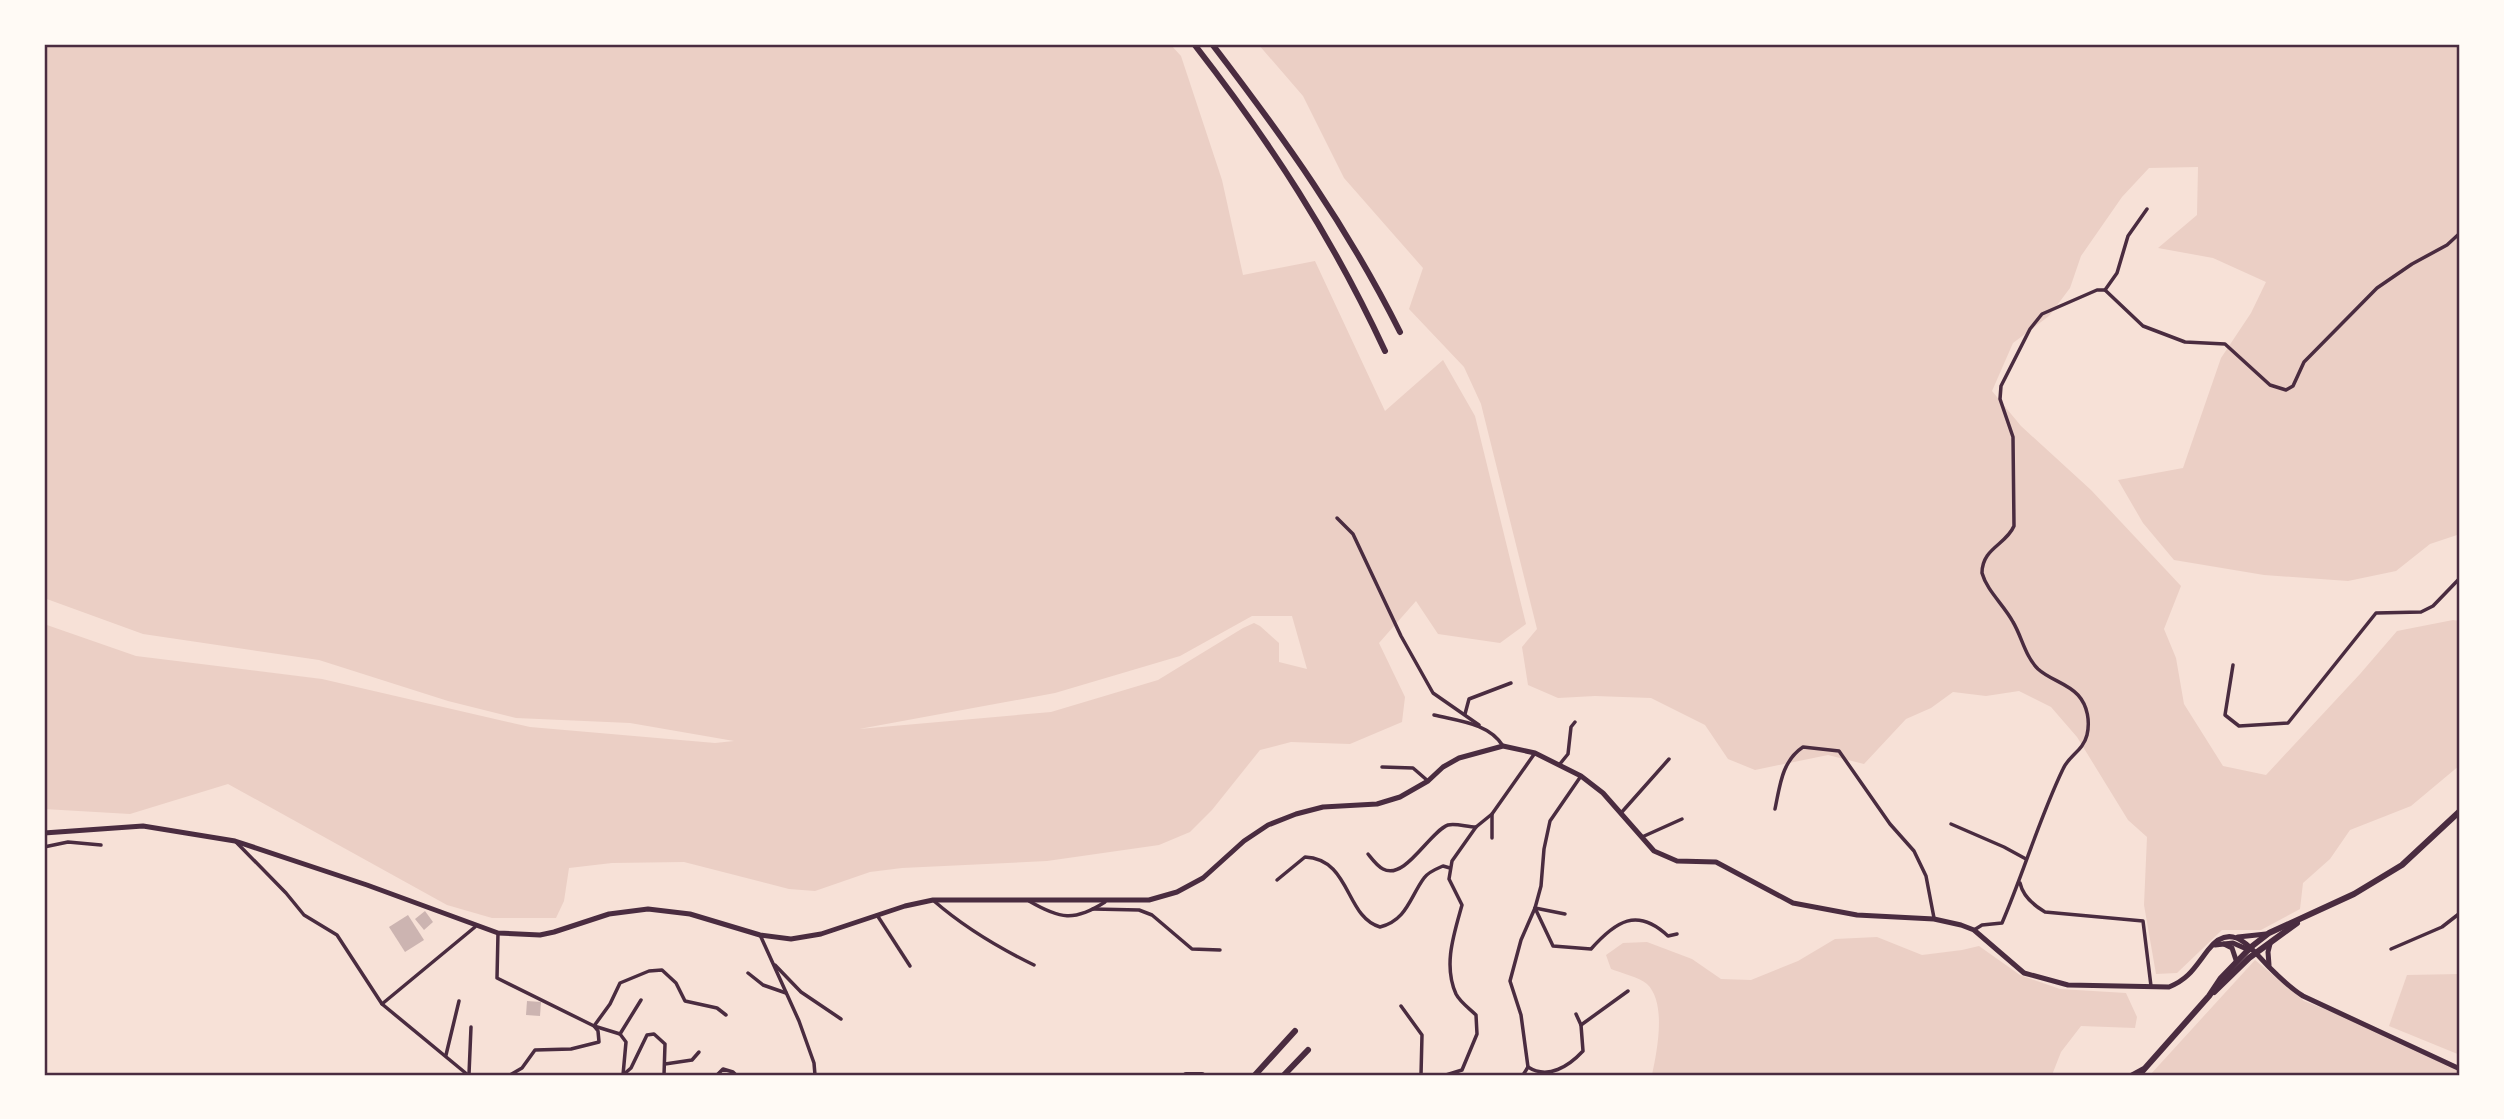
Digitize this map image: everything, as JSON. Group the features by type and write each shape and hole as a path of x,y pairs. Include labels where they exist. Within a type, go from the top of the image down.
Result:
{"main road":[{"path":"1194,44 1289,173 1351,280 1385,351"},
{"path":"1212,44 1277,129 1327,202 1370,271 1401,332"},
{"path":"44,833 143,826 235,841 498,933 547,934 609,914 648,909 690,914 760,935 791,939 821,934 933,900 1150,900 1177,892 1203,878 1244,841 1268,825 1323,807 1377,804 1400,797 1459,758 1503,746 1535,753 1581,776 1603,793 1654,851 1677,861 1716,862 1793,903 1857,915 1934,919 1961,925 1974,930 2024,973 2068,985 2169,987 2182,982 2194,972 2212,946 2221,939 2255,937 2269,933 2354,894 2402,865 2460,811"},
{"path":"2210,996 2236,961 2251,950 2271,942 2301,919"},
{"path":"2139,1075 2269,933"},
{"path":"2235,937 2303,996 2460,1069"},
{"path":"2270,968 2268,952 2271,942"},
{"path":"2221,943 2232,948 2236,961"},
{"path":"2212,946 2233,943 2251,950"},
{"path":"1255,1075 1295,1031"},
{"path":"1284,1075 1308,1050"},
{"path":"2132,1075 2148,1066"},
{"path":"1186,1075 1202,1075"}],"street":[{"path":"2105,290 2120,267 2129,236 2147,209"},
{"path":"1974,930 1982,925 2002,923 2064,767 2085,742 2088,722 2086,708 2077,694 2041,672 2029,658 2014,623 1982,572 1986,555 2007,538 2014,526 2013,437 2000,393 2003,381 2030,330 2042,314 2078,297 2105,290 2143,326 2185,342 2225,344 2270,385 2286,390 2293,386 2304,362 2377,288 2412,264 2447,245 2460,233"},
{"path":"1337,518 1353,534 1401,636 1433,693 1498,737 1503,746"},
{"path":"2233,665 2225,715 2239,726 2288,723 2376,613 2421,612 2433,606 2460,578"},
{"path":"1465,714 1469,699 1511,683"},
{"path":"1434,715 1479,725"},
{"path":"1559,765 1568,754 1574,722"},
{"path":"1775,808 1782,775 1792,754 1803,747 1839,751 1890,824 1914,851 1926,876 1934,919"},
{"path":"1446,1075 1462,1070 1477,1034 1476,1015 1457,996 1449,963 1450,946 1462,905 1450,879 1450,868 1476,827 1492,814 1535,753"},
{"path":"1621,813 1670,758"},
{"path":"1382,767 1413,768 1428,780"},
{"path":"1523,1075 1528,1067 1521,1015 1510,981 1521,940 1541,886 1544,849 1550,821 1581,776"},
{"path":"1492,814 1492,838"},
{"path":"1640,838 1682,819"},
{"path":"1951,824 2026,859"},
{"path":"1368,854 1382,869 1391,872 1401,869 1447,825 1476,827"},
{"path":"235,841 304,915 337,935 382,1004 469,1075"},
{"path":"44,847 68,842 101,845"},
{"path":"1277,880 1305,857 1315,858 1338,873 1358,910 1380,927 1390,924 1401,915 1415,897 1425,877 1443,866 1450,868"},
{"path":"2020,883 2021,891 2034,906 2045,912 2143,921 2151,986"},
{"path":"933,900 972,932 1034,965"},
{"path":"1027,900 1043,909 1078,916 1106,901"},
{"path":"1535,908 1565,914"},
{"path":"1535,908 1553,946 1591,949 1605,933 1634,919 1655,924 1668,936 1677,934"},
{"path":"1093,909 1139,911 1153,915 1192,949 1220,950"},
{"path":"2391,949 2442,927 2460,914"},
{"path":"877,915 910,966"},
{"path":"382,1004 475,927"},
{"path":"498,933 496,972 500,982 547,1001 594,1026 620,1034 626,1042 623,1075"},
{"path":"760,935 799,1021 814,1063 815,1075"},
{"path":"774,964 801,992 841,1019"},
{"path":"594,1026 610,1004 620,983 656,970 662,970 668,976 685,1001 717,1008 726,1015"},
{"path":"748,973 763,985 786,993"},
{"path":"1581,1025 1628,990"},
{"path":"620,1034 642,1000"},
{"path":"446,1055 459,1001"},
{"path":"1401,1006 1422,1035 1421,1075"},
{"path":"1528,1067 1534,1071 1548,1073 1575,1060 1583,1051 1581,1025 1576,1014"},
{"path":"510,1075 522,1068 535,1050 571,1049 599,1042 598,1031 594,1026"},
{"path":"469,1075 471,1027"},
{"path":"623,1075 631,1068 647,1035 654,1034 665,1044 664,1075"},
{"path":"665,1065 692,1060 699,1052"},
{"path":"717,1075 723,1069 736,1075"}],"shaded area":[{"path":"44,44 1170,44 1181,56 1222,180 1243,275 1315,261 1385,411 1443,360 1475,416 1526,624 1500,643 1438,634 1416,601 1379,643 1405,697 1402,722 1350,744 1291,742 1260,750 1212,810 1190,832 1159,845 1047,861 870,872 815,891 789,889 684,862 612,863 569,868 564,901 556,918 492,918 447,905 228,784 130,814 44,809 44,624 136,656 322,679 530,727 715,743 734,741 630,723 516,718 448,701 319,660 143,634 44,598","holes":["1252,616 1292,616 1307,669 1279,662 1279,643 1254,623 1158,680 1051,712 859,729 1055,693 1180,656"]},
{"path":"1258,44 2460,44 2460,534 2430,544 2396,571 2348,581 2264,575 2174,560 2143,523 2118,480 2183,468 2221,358 2251,313 2266,282 2213,258 2158,248 2197,215 2198,167 2149,168 2122,197 2081,256 2070,288 2049,316 2013,343 1992,391 2021,426 2091,490 2181,586 2164,629 2176,658 2184,704 2223,766 2266,775 2397,631 2453,620 2460,621 2460,765 2411,806 2350,830 2330,859 2303,883 2300,909 2261,930 2222,930 2177,973 2156,974 2144,905 2147,837 2128,820 2077,737 2051,707 2019,691 1986,696 1953,692 1931,708 1906,719 1864,764 1828,755 1755,770 1728,759 1705,725 1651,698 1558,698 1528,685 1522,647 1537,629 1481,404 1464,367 1409,309 1423,268 1344,178 1303,96"},
{"path":"1877,937 1922,955 1979,946 2020,975 2060,989 2126,993 2137,1017 2135,1028 2081,1026 2061,1052 2052,1075 1652,1075 1659,1028 1657,1003 1653,992 1647,984 1635,977 1611,969 1606,955 1623,943 1647,942 1692,959 1721,979 1751,980 1798,961 1835,939"},
{"path":"2255,960 2304,1001 2391,1035 2460,1070 2460,1075 2150,1075"},
{"path":"2460,974 2460,1055 2389,1026 2407,975"}],"building":[{"path":"425,911 433,922 424,930 415,919"},
{"path":"408,915 424,940 405,952 389,927"},
{"path":"527,1001 541,1002 540,1016 526,1015"}]}
